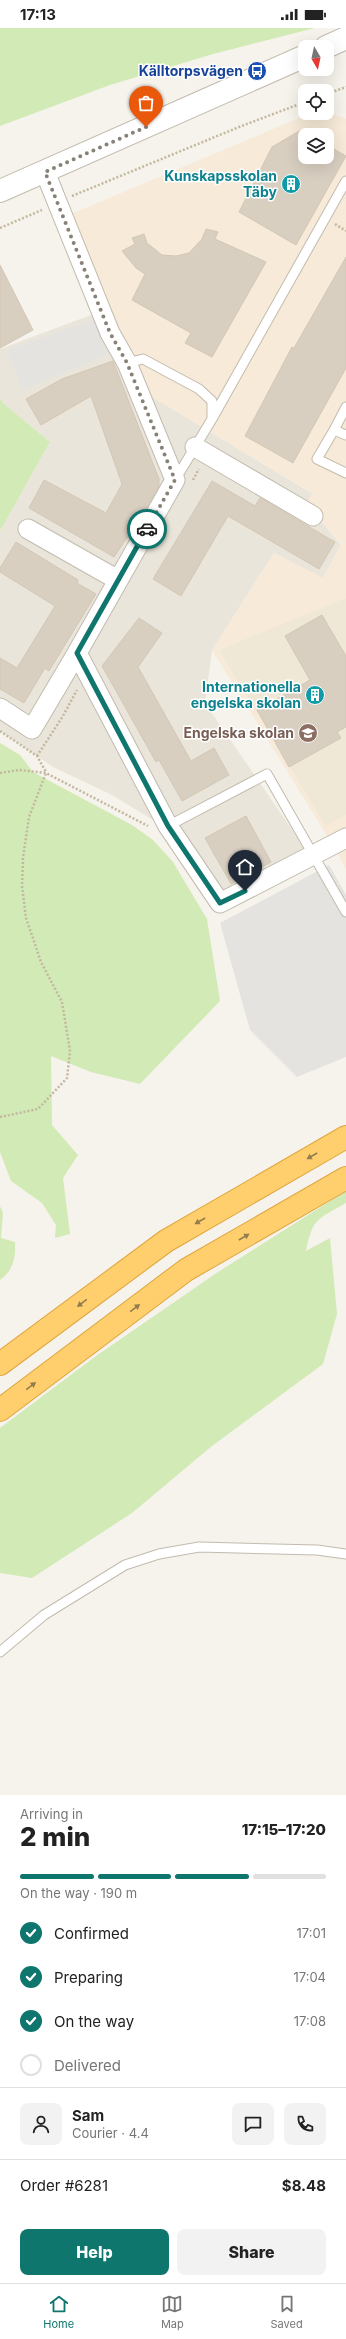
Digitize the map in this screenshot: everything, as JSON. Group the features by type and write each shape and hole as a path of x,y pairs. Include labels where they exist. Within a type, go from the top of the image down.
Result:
{"highway":[{"path":"0,1364 166,1241 346,1137"},
{"path":"0,1410 186,1270 346,1178"}],"street":[{"path":"334,43 346,38"},
{"path":"334,56 346,50"},
{"path":"0,200 298,59"},
{"path":"0,191 47,177 298,72"},
{"path":"0,708 32,729 175,480 127,363 110,333 47,177"},
{"path":"195,447 313,516"},
{"path":"28,528 118,580"},
{"path":"77,653 159,828 220,903 346,838"}],"lane":[{"path":"175,480 212,419 346,181"},
{"path":"127,363 143,360 199,389 212,402 212,419"},
{"path":"346,407 317,458 346,473"},
{"path":"334,430 346,435"},
{"path":"159,828 267,774 346,912"},
{"path":"0,1652 44,1615 118,1569 159,1554 199,1547 318,1550 346,1554"}],"path":[{"path":"334,91 346,87"},
{"path":"0,228 57,202 239,127 298,105"},
{"path":"335,224 346,231"},
{"path":"0,731 37,756 46,773 29,817 23,858 22,886 26,918 41,962 62,1002 70,1051 67,1078 38,1109 0,1116"},
{"path":"0,773 19,770 46,773 133,817 159,828"}],"shaded area":[{"path":"334,114 346,119 346,869 328,837 212,650 274,553 323,578 341,544 307,504 312,493 139,389 64,217 298,118 298,120 334,120"},
{"path":"99,312 139,389 313,494 307,504 341,545 323,578 274,553 212,650 205,703 308,853 218,909 171,831 112,795 53,767 0,731 0,531 50,442 3,403 0,398 0,349"},
{"path":"97,319 107,355 22,390 7,350"},
{"name":"Engelska skolan","path":"346,598 346,815 326,826 219,650"},
{"path":"329,865 346,895 346,1057 297,1077 250,1030 220,923"}],"green space":[{"path":"0,28 315,28 213,54 110,85 0,126"},
{"path":"0,398 3,403 50,442 0,531"},
{"path":"0,743 20,755 33,772 132,825 153,840 173,862 207,919 220,1001 140,1084 91,1072 51,1056 52,1125 78,1155 63,1178 70,1234 55,1238 56,1225 42,1203 11,1181 0,1152"},
{"path":"346,1191 346,1203 322,1217 314,1225 306,1251 330,1238 337,1314 323,1364 212,1446 132,1513 32,1578 0,1573 0,1428 96,1356 218,1272"},
{"path":"0,1206 3,1213 1,1238 15,1242 15,1248 11,1268 0,1280"}],"building":[{"name":"Kunskapsskolan Täby","path":"298,132 298,164 334,164 334,149 346,156 296,245 239,212 272,147"},
{"path":"206,229 218,232 215,239 266,262 212,357 185,343 191,333 132,300 145,274 136,268 122,251 135,244 132,238 144,234 147,243 162,255 176,256 189,253 202,239"},
{"path":"346,257 346,368 293,463 245,436 292,347 294,348"},
{"path":"0,265 33,330 0,348"},
{"path":"113,361 159,479 159,486 141,517 114,557 29,508 44,480 106,513 122,484 91,396 41,425 26,399 62,379"},
{"path":"212,481 255,506 260,498 335,542 319,569 228,516 181,596 153,579"},
{"path":"16,542 78,580 77,583 96,594 49,671 45,668 24,703 0,689 0,658 17,668 55,606 0,572 0,568"},
{"name":"Internationella engelska skolan","path":"322,615 346,656 346,727 337,732 341,738 289,767 257,710 310,680 285,636"},
{"path":"139,618 162,633 138,667 191,761 214,748 229,775 182,801 159,760 156,762 102,666"},
{"path":"246,816 271,862 231,884 205,838"}],"way so far":[{"path":"146,127 45,172 110,333 127,363 175,480 147,529"}],"place":[{"name":"Källtorpsvägen","path":"257,71"},
{"name":"Kunskapsskolan Täby","path":"291,184"},
{"name":"Internationella engelska skolan","path":"315,695"},
{"name":"Engelska skolan","path":"308,733"}],"route":[{"path":"147,529 77,653 168,826 220,903 245,891"}]}
